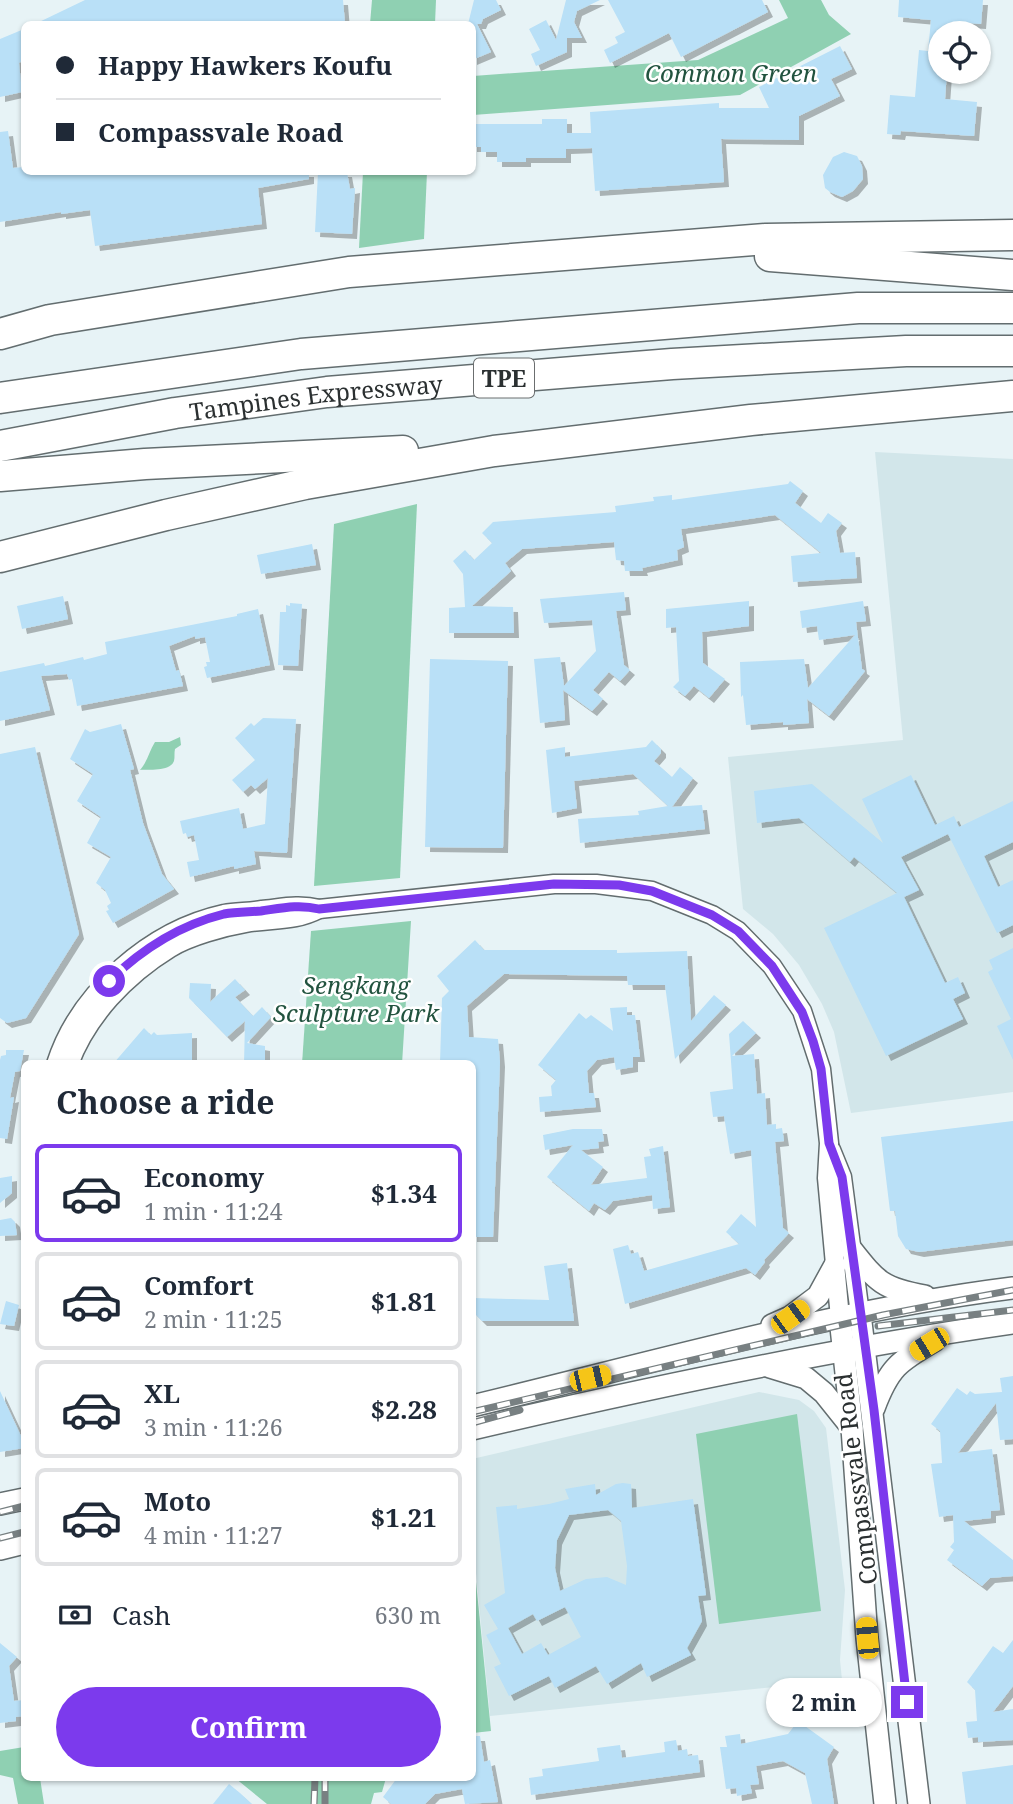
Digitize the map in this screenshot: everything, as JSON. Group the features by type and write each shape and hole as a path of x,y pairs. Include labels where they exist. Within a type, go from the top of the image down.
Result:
{"highway":[{"path":"0,334 50,320 349,272 766,239 1013,235"},
{"path":"602,252 737,254 1013,275"},
{"name":"Tampines Expressway","path":"0,398 301,354 858,307 1013,307"},
{"path":"0,322 50,320"},
{"name":"Tampines Expressway","path":"0,446 175,413 327,392 672,364 906,351 1013,351"},
{"path":"0,557 166,515 305,484 495,451 751,421 1013,396"},
{"path":"899,408 1013,411"},
{"path":"0,477 145,464 406,451 495,451"}],"street":[{"path":"58,1060 65,1040 95,995 123,967 163,938 225,914 301,905 319,909 575,883 619,885 652,891 712,915 738,931 772,966 802,1012 821,1069 829,1143 827,1178 835,1265 850,1316"},
{"path":"71,1060 77,1044 99,1010 135,973 171,947 218,929 249,922 302,918 319,909"},
{"path":"829,1143 842,1177 850,1249 850,1316"},
{"path":"850,1249 872,1275 897,1292 936,1298"},
{"path":"744,1338 790,1317 818,1296 835,1265"},
{"path":"476,1405 744,1338 936,1298 1013,1288"},
{"name":"Compassvale Road","path":"850,1316 855,1350 874,1410 919,1804"},
{"path":"476,1428 624,1394 948,1332 1013,1323"},
{"path":"874,1410 884,1382 894,1368 948,1332"},
{"name":"Compassvale Road","path":"855,1350 852,1428 867,1638 885,1804"},
{"path":"768,1366 806,1378 824,1394 852,1428"},
{"path":"0,1504 21,1500"},
{"path":"0,1549 21,1544"}],"shaded area":[{"path":"875,452 1013,459 1013,1092 851,1113 834,1032 822,1004 799,965 773,934 743,909 728,757 903,740"},
{"path":"759,1392 799,1400 814,1411 826,1428 845,1590 840,1660 842,1680 490,1716 476,1573 476,1458"}],"green space":[{"path":"372,0 436,0 435,21 370,21"},
{"name":"Common Green","path":"779,0 821,0 829,15 851,34 740,95 476,115 476,76 698,60 788,18"},
{"path":"363,175 427,175 424,239 359,248"},
{"path":"417,504 400,878 314,886 334,524"},
{"path":"180,737 181,745 175,749 172,765 140,770 155,742 169,742"},
{"name":"Sengkang Sculpture Park","path":"411,921 402,1060 302,1060 311,931"},
{"path":"797,1414 821,1611 719,1624 696,1434"},
{"path":"476,1582 491,1731 476,1733"},
{"path":"21,1748 21,1781 40,1781 44,1804 18,1804 13,1778 0,1775 0,1751"},
{"path":"239,1781 385,1781 382,1792 374,1793 371,1804 267,1804"}],"building":[{"path":"85,0 343,0 345,21 41,21"},
{"path":"474,0 496,0 501,10 477,24 491,52 476,58 476,21 469,21"},
{"path":"566,0 600,0 577,11 574,22 582,38 567,38 567,52 536,66 531,54 540,50 529,29 546,20 556,40"},
{"path":"608,0 762,0 768,12 681,57 669,33 610,63 604,50 618,43 615,37 625,32"},
{"path":"899,0 983,0 981,21 931,21 898,17"},
{"path":"21,30 21,92 0,97 0,39"},
{"path":"840,46 852,69 831,79 840,96 799,116 799,140 721,139 724,182 595,191 592,148 566,149 566,158 526,158 526,162 497,162 497,152 481,152 481,147 476,147 476,124 542,124 542,119 567,119 567,133 591,133 590,112 719,103 719,108 769,108 759,87"},
{"path":"919,50 928,51 928,84 946,84 945,99 977,102 974,136 901,131 900,135 887,134 890,95 915,97"},
{"path":"8,131 13,168 21,167 21,175 309,175 309,179 258,188 262,224 95,246 90,210 0,222 0,132"},
{"path":"844,152 857,156 862,166 863,179 853,191 842,197 825,188 823,175 833,157"},
{"path":"318,175 348,175 350,189 355,188 352,234 315,232"},
{"path":"790,481 803,491 795,503 821,523 828,513 842,523 836,531 840,553 855,552 857,578 793,582 791,556 821,553 775,515 681,529 684,547 677,550 678,560 642,568 643,571 625,571 624,561 616,560 614,542 522,549 505,563 511,571 472,606 513,607 514,633 449,633 449,608 465,607 463,574 453,561 465,550 474,560 492,543 482,533 493,522 616,512 615,506 654,501 653,497 672,495 672,500 788,484"},
{"path":"312,544 316,565 261,574 257,555"},
{"path":"624,592 626,610 616,611 624,665 630,670 620,681 609,672 593,690 603,699 592,711 563,690 565,720 540,723 534,659 560,657 564,686 596,651 592,620 544,623 540,599"},
{"path":"63,596 68,619 22,629 17,606"},
{"path":"749,601 749,626 702,632 703,663 725,679 709,698 694,686 685,696 673,687 679,681 676,627 666,628 666,609"},
{"path":"863,601 866,621 856,622 862,669 865,671 829,716 807,699 809,723 746,725 743,695 741,697 740,662 804,659 808,688 855,635 819,640 817,626 802,628 800,611"},
{"path":"290,603 302,604 298,666 278,665 280,612 286,612 286,605 290,606"},
{"path":"258,609 270,665 207,678 204,667 207,666 206,662 210,662 205,637 195,639 195,636 169,646 183,686 77,706 72,679 69,680 67,674 41,676 50,710 0,721 0,672 83,657 84,660 107,654 105,642 237,616"},
{"path":"430,659 508,661 503,848 425,847"},
{"path":"263,718 296,719 287,853 254,851 256,864 234,869 234,866 190,877 187,862 199,860 194,835 187,837 186,833 183,834 180,821 239,808 243,829 265,824 268,778 255,789 251,785 243,792 232,780 255,760 235,738 251,723 254,726"},
{"path":"121,724 134,769 130,770 143,823 162,874 174,889 113,923 106,911 111,903 105,890 96,883 111,857 87,843 101,817 77,801 93,774 70,759 85,729 90,732"},
{"path":"652,740 661,749 654,761 672,777 680,767 693,778 672,807 702,805 705,829 580,843 578,819 639,815 638,811 668,806 633,774 574,781 577,808 552,813 546,750 565,747 565,757 646,747"},
{"path":"35,747 79,934 26,1018 7,1023 0,1018 0,754"},
{"path":"911,775 935,825 954,816 959,827 1013,801 1013,842 984,856 998,887 1013,880 1013,925 997,933 948,834 901,857 919,890 904,897 945,983 958,977 965,993 953,999 963,1019 886,1056 824,928 897,893 854,857 850,862 799,818 757,823 754,791 812,784 883,843 862,799"},
{"path":"475,940 484,950 617,950 617,953 687,951 691,1021 714,995 726,1005 675,1059 665,985 628,985 627,976 504,974 467,1006 469,1037 498,1039 500,1062 493,1237 476,1237 476,1060 440,1060 442,998 449,991 437,976"},
{"path":"1013,948 1013,1060 997,1026 1011,1019 988,972 993,969 989,960"},
{"path":"235,979 245,990 235,997 253,1016 262,1007 271,1017 247,1043 265,1046 265,1060 244,1060 245,1021 227,1037 189,998 190,983 211,984 210,1002"},
{"path":"627,1007 627,1015 635,1015 640,1057 633,1057 633,1067 616,1070 614,1057 597,1060 587,1071 589,1093 594,1093 596,1107 540,1112 539,1097 552,1096 551,1086 556,1080 538,1065 579,1013 586,1019 591,1015 613,1031 610,1008"},
{"path":"743,1021 756,1033 732,1056 754,1054 757,1094 765,1093 767,1125 776,1124 776,1129 782,1128 784,1141 775,1142 783,1228 789,1233 764,1260 755,1275 746,1268 625,1304 613,1249 628,1245 631,1254 638,1252 644,1271 739,1244 726,1232 741,1214 756,1227 751,1150 730,1154 724,1116 713,1117 710,1092 733,1089 729,1034"},
{"path":"144,1028 151,1035 154,1032 157,1035 192,1033 192,1060 116,1060"},
{"path":"6,1050 24,1050 20,1071 15,1072 10,1098 14,1097 7,1139 0,1138 0,1060 1,1056 6,1055"},
{"path":"1013,1121 1013,1240 919,1252 906,1249 898,1236 895,1211 890,1211 881,1137"},
{"path":"573,1129 602,1129 604,1141 598,1142 599,1148 581,1150 603,1167 591,1185 647,1178 644,1157 651,1156 649,1149 663,1146 670,1207 653,1209 652,1195 613,1201 605,1210 594,1203 589,1211 547,1177 573,1145 545,1150 543,1135"},
{"path":"12,1176 12,1193 0,1203 0,1178"},
{"path":"11,1218 15,1222 17,1235 0,1236 0,1220"},
{"path":"567,1263 574,1321 482,1321 476,1315 476,1298 549,1300 544,1266"},
{"path":"6,1301 19,1305 14,1326 0,1324"},
{"path":"1013,1376 1013,1439 1000,1440 996,1403 958,1453 992,1449 1000,1510 991,1511 991,1518 964,1521 1013,1560 1013,1576 990,1578 982,1586 947,1560 954,1550 950,1547 954,1542 953,1515 939,1517 931,1464 942,1463 940,1431 931,1424 957,1388 967,1395 970,1391 975,1394 1002,1392 1000,1378"},
{"path":"0,1391 21,1436 21,1448 0,1452"},
{"path":"595,1484 596,1495 616,1484 631,1484 632,1508 693,1499 706,1595 698,1596 702,1621 687,1648 691,1655 647,1677 641,1663 607,1684 596,1666 555,1688 549,1676 509,1696 494,1667 501,1664 486,1635 498,1629 484,1605 505,1593 496,1507 517,1505 517,1509 549,1504 569,1499 565,1489","holes":["608,1510 621,1521 627,1566 626,1585 607,1577 586,1579 560,1591 555,1568 557,1540 569,1515","565,1607 581,1637 548,1655 541,1643 522,1654 508,1628 533,1614 537,1621"]},
{"path":"1013,1640 1013,1686 993,1712 1013,1709 1013,1740 978,1742 978,1737 968,1738 966,1722 977,1721 975,1690 967,1682 993,1646 1003,1653"},
{"path":"0,1643 17,1657 9,1666 14,1701 21,1700 21,1716 16,1717 16,1721 0,1723"},
{"path":"798,1721 834,1747 827,1759 834,1804 812,1804 805,1773 783,1761 756,1766 759,1784 750,1785 752,1793 737,1796 736,1788 726,1789 720,1747 727,1747 725,1736 740,1734 741,1744 788,1734"},
{"path":"476,1736 480,1736 484,1762 490,1760 498,1802 465,1804 462,1789 435,1794 425,1804 391,1804 383,1797 395,1781 476,1781"},
{"path":"676,1740 678,1751 687,1749 688,1756 698,1755 700,1772 531,1795 529,1778 543,1776 542,1769 599,1761 597,1748 620,1745 622,1758 665,1752 664,1742"},
{"path":"1013,1765 1013,1804 966,1804 962,1772"},
{"path":"229,1784 240,1793 252,1804 213,1804"}],"railway":[{"path":"476,1411 883,1315 1013,1290"},
{"path":"878,1326 1013,1310"},
{"path":"476,1422 520,1410"},
{"path":"0,1512 21,1507"},
{"path":"0,1538 21,1533"},
{"path":"314,1804 315,1781"},
{"path":"325,1781 325,1804"}],"route":[{"path":"109,981 123,967 163,938 225,914 301,905 319,909 554,884 619,885 652,891 712,915 738,931 772,966 802,1012 821,1069 829,1143 842,1177 888,1528 907,1702"}]}
